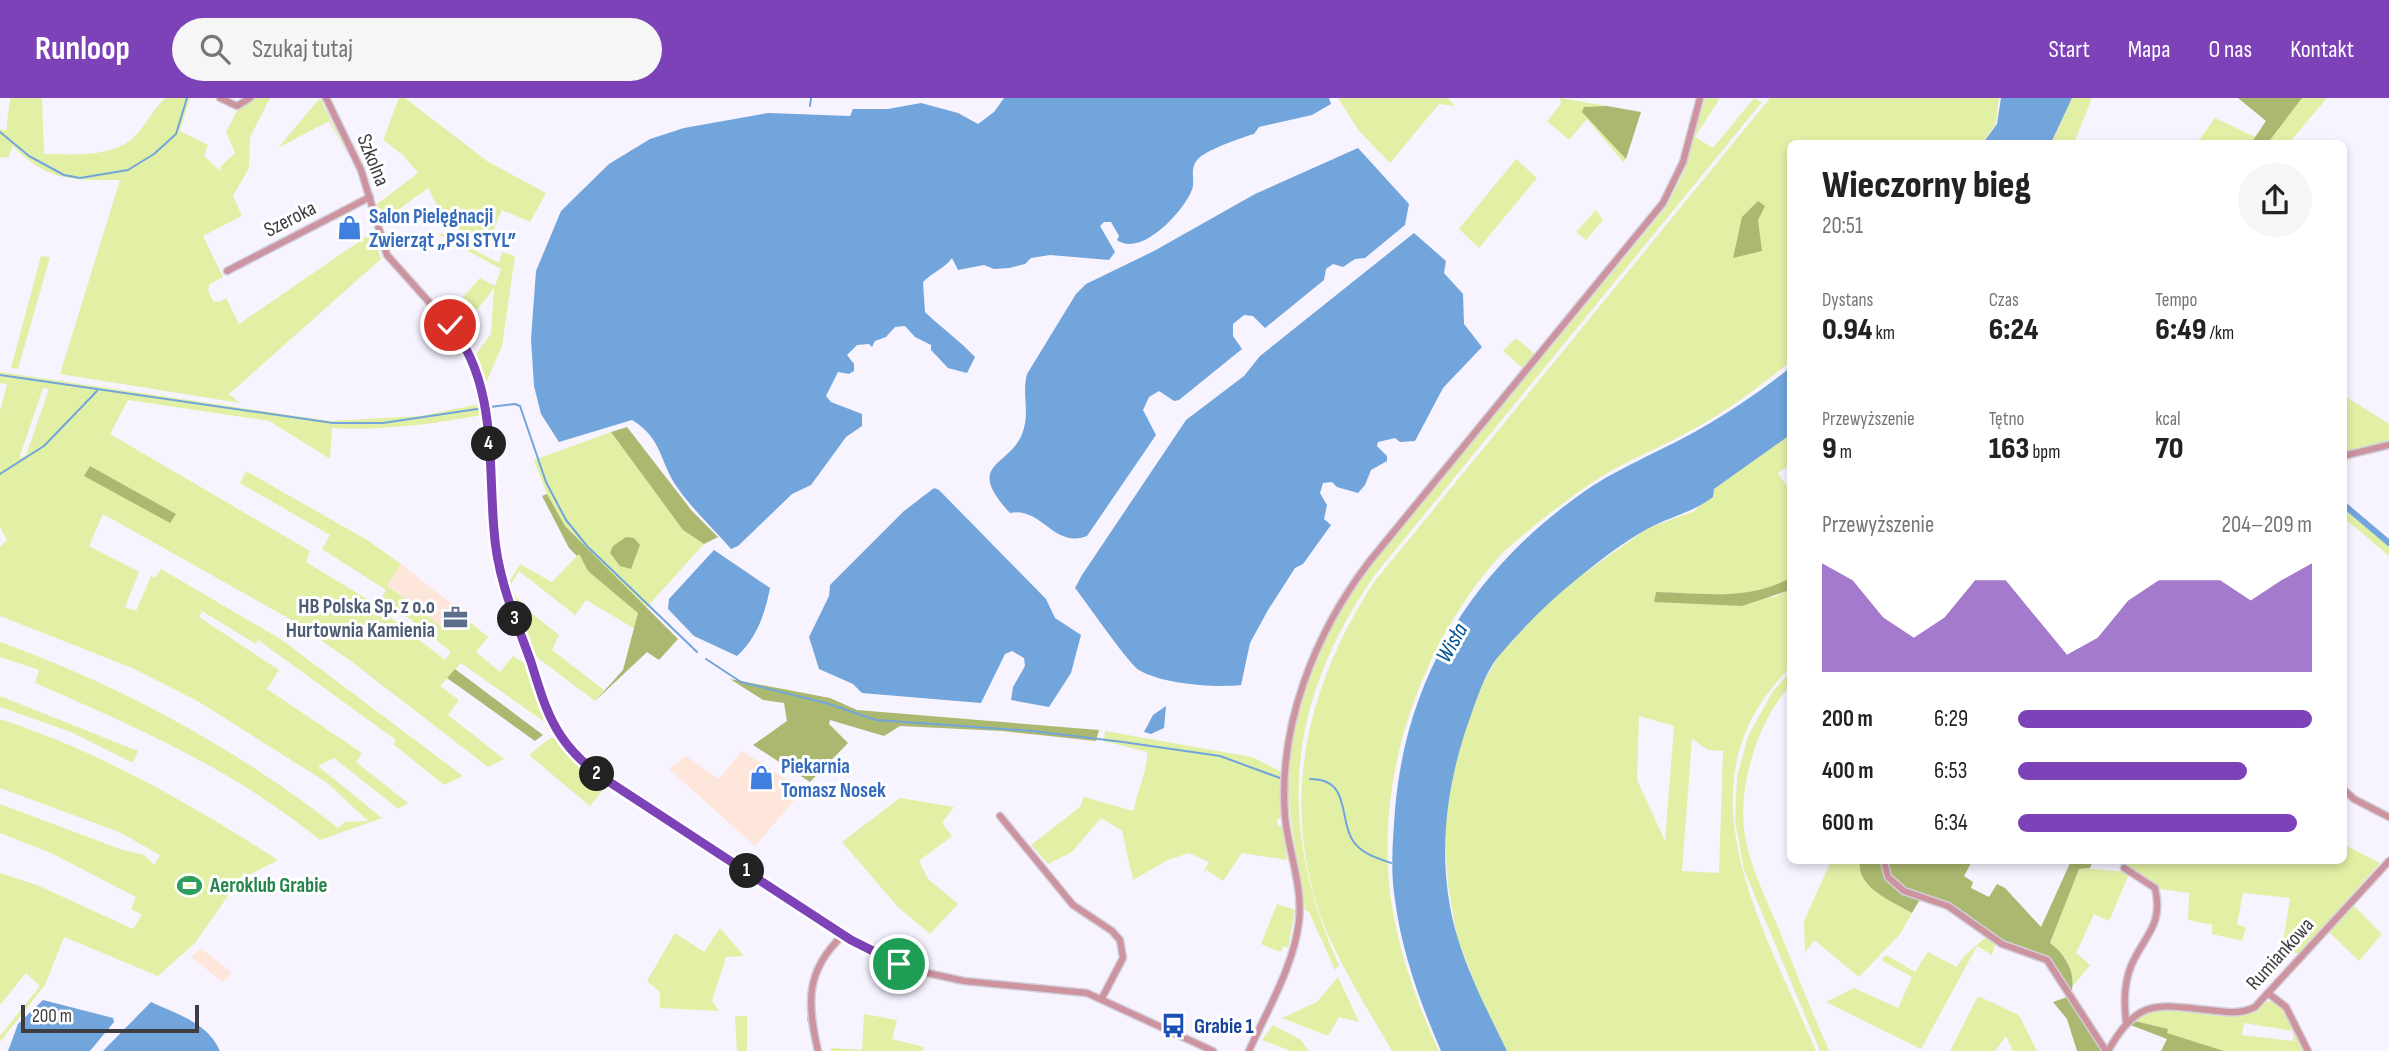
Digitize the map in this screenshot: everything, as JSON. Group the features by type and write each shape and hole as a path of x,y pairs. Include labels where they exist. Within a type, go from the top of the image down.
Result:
{"street":[{"path":"220,98 237,106 250,98"},
{"name":"Szkolna","path":"327,98 361,170 387,255 460,338 485,402 496,556 510,607 558,733 587,766 843,935 889,960 946,977 1079,991 1102,998 1213,1051"},
{"path":"1250,1051 1291,954 1298,929 1298,890 1286,821 1283,782 1299,701 1320,642 1348,592 1379,550 1658,210 1683,162 1700,98"},
{"name":"Szeroka","path":"227,271 370,197"},
{"path":"2347,455 2389,445"},
{"path":"2347,793 2389,817"},
{"path":"1000,816 1037,858 1066,898 1120,940 1123,958 1102,998"},
{"name":"Rumiankowa","path":"2126,1021 2146,1008 2248,1010 2269,994 2363,886 2389,861"},
{"path":"1885,864 1888,877 1897,887 1922,899 1948,906 2001,944 2047,960 2107,1051 2126,1021 2126,983 2132,962 2153,929 2158,906 2155,888 2123,868"},
{"path":"818,1051 811,1008 814,978 824,956 843,935"},
{"path":"2269,994 2286,1007 2308,1051"}],"shaded area":[{"path":"401,564 462,612 447,631 387,584"},
{"path":"742,751 803,790 755,846 669,769 686,756 719,779"},
{"path":"201,948 232,973 223,982 191,957"}],"green space":[{"path":"10,98 42,98 44,154 68,154 94,153 118,147 138,133 165,98 190,98 180,131 208,145 204,156 221,172 220,167 235,153 226,132 239,107 246,105 252,98 270,98 250,137 249,168 233,196 242,216 203,236 223,277 210,284 208,290 213,301 219,302 226,298 239,324 373,232 381,259 229,394 240,403 60,374 120,180 75,179 50,173 25,158 13,146 8,158 0,157 0,129 6,131"},
{"path":"320,98 348,155 329,121 278,148"},
{"path":"399,98 405,98 487,161 546,193 530,222 502,210 487,245 446,223 428,188 383,221 377,204 418,173 403,155 383,140"},
{"path":"1338,98 1448,98 1455,106 1439,104 1390,163 1359,131"},
{"path":"1560,98 1607,106 1584,107 1626,159 1623,162 1587,119 1569,140 1547,121 1561,104"},
{"path":"1705,98 1720,98 1695,137 1713,148 1754,98 1762,102 1374,576 1345,624 1323,671 1308,718 1300,766 1299,814 1306,863 1319,913 1339,965 1335,970 1309,912 1305,910 1289,803 1288,782 1293,737 1304,692 1319,650 1340,610 1383,551 1666,207 1684,172"},
{"path":"1770,98 1999,98 1996,124 1984,140 1787,140 1787,364 1711,419 1600,477 1553,511 1496,560 1448,627 1413,704 1401,744 1392,785 1388,827 1390,892 1399,939 1412,985 1439,1051 1392,1051 1326,930 1311,884 1303,839 1301,794 1306,750 1316,707 1330,664 1350,622 1374,582"},
{"path":"2072,98 2092,98 2075,140 2053,140"},
{"path":"2238,98 2302,98 2270,140 2253,140 2266,121"},
{"path":"2302,98 2327,98 2292,140 2270,140"},
{"path":"1607,106 1641,112 1626,159 1582,112 1584,107"},
{"path":"2215,118 2255,137 2253,140 2199,140"},
{"path":"1516,159 1537,178 1479,248 1459,229"},
{"path":"1758,201 1765,206 1758,220 1762,251 1733,258 1742,217"},
{"path":"1596,210 1603,220 1586,240 1576,232"},
{"path":"441,233 499,263 502,252 515,256 502,346 486,383 476,354 491,334 494,288 462,329 448,314 480,278 495,286 501,269 439,235"},
{"path":"41,256 50,257 18,369 11,368"},
{"path":"1516,338 1535,354 1522,368 1503,351"},
{"path":"0,372 330,421 420,416 480,404 482,415 389,428 332,428 330,459 269,421 128,400 110,434 310,551 306,562 367,599 445,660 451,652 382,597 386,590 322,549 330,535 240,483 246,471 367,540 401,564 387,585 447,631 460,614 488,637 476,652 500,672 513,656 529,666 551,728 548,730 546,723 461,663 440,686 459,700 448,715 504,759 488,767 352,662 295,622 103,514 89,546 139,572 125,607 136,611 151,576 155,578 161,569 282,640 463,776 444,785 393,744 396,740 258,640 256,644 202,611 199,617 279,670 267,689 362,753 356,762 408,803 398,809 334,758 318,766 382,818 320,840 252,791 183,751 35,683 39,670 0,657 0,642 90,678 176,722 259,771 338,828 345,822 368,821 326,782 199,702 132,668 0,616 0,547 7,540 0,527 0,411 7,384 0,383","holes":["43,388 49,389 26,455 19,459"]},
{"path":"2347,398 2389,424 2389,443 2347,454"},
{"path":"627,427 692,511 718,537 704,544 683,530 611,432"},
{"path":"611,432 683,530 704,544 646,608 565,526 547,494 534,460"},
{"path":"1787,437 1787,467 1778,473 1787,486 1787,579 1741,593 1656,592 1654,601 1774,597 1787,591 1787,672 1755,712 1737,759 1733,808 1740,857 1754,907 1816,1051 1507,1051 1478,992 1457,937 1448,886 1444,828 1454,761 1482,685 1498,657 1538,612 1576,579 1648,528 1695,511 1714,489","holes":["1639,716 1674,726 1665,841 1637,780","1692,739 1708,750 1723,751 1719,873 1682,871"]},
{"path":"90,466 176,514 170,523 84,476"},
{"path":"547,494 565,526 678,639 659,660 647,652 595,701 623,670 638,613 588,571 579,554 577,556 569,548 542,496"},
{"path":"2347,511 2389,546 2389,556 2347,520"},
{"path":"626,537 634,538 640,545 631,569 620,566 610,553 613,546"},
{"path":"579,554 588,571 639,613 635,629 586,600 575,615 519,571 510,586 521,605 559,635 552,650 604,690 595,701 534,655 508,584 520,564 552,582"},
{"path":"1787,579 1787,591 1742,606 1654,602 1656,592 1741,593"},
{"path":"455,669 543,735 535,741 447,678"},
{"path":"1787,675 1787,690 1768,718 1752,756 1744,798 1745,836 1760,885 1829,1051 1820,1051 1744,870 1735,820 1737,777 1748,736 1773,691"},
{"path":"730,679 830,698 857,710 1099,730 1096,741 1002,731 900,726 884,736 830,720 829,724 848,743 810,782 753,745 787,721 784,703 763,700"},
{"path":"0,696 138,751 133,763 71,732 0,707"},
{"path":"0,719 74,747 144,780 278,860 249,875 244,873 195,943 158,976 64,937 45,985 0,1042 0,1036 40,986 26,973 0,1005 0,873 37,885 133,929 142,915 131,909 136,897 51,853 0,833 0,804 120,849 144,855 154,865 160,855 119,832 0,788"},
{"path":"1105,731 1252,757 1280,771 1281,817 1277,820 1277,825 1283,827 1287,860 1242,853 1223,881 1207,870 1203,873 1209,862 1189,853 1168,860 1133,880 1122,831 1101,818 1072,852 1048,864 1031,845 1080,807 1084,797 1134,811 1146,767 1147,752 1104,741"},
{"path":"550,738 558,738 579,764 607,785 590,806 529,755"},
{"path":"900,798 954,807 942,823 952,836 919,861 928,879 958,904 930,934 898,907 842,842"},
{"path":"2347,846 2380,863 2299,954 2282,948 2290,898 2243,893 2237,924 2246,928 2242,941 2212,934 2212,925 2188,920 2189,893 2160,889 2140,873 2123,865 2347,864"},
{"path":"1830,864 1860,864 1864,879 1870,886 1912,913 1900,934 1859,977 1814,940 1805,953 1804,921"},
{"path":"1860,864 1970,864 1964,876 1973,882 1971,888 1989,897 1997,884 2005,888 2041,927 2070,864 2092,864 2090,868 2079,869 2050,943 2061,953 2069,966 2071,994 2047,959 1995,938 1973,921 1922,896 1912,913 1878,893 1860,871"},
{"path":"2079,868 2130,872 2109,921 2094,914 2076,953 2090,965 2074,985 2068,962 2050,944"},
{"path":"1277,904 1295,910 1288,948 1284,946 1280,952 1261,944"},
{"path":"2352,904 2382,934 2359,961 2329,932"},
{"path":"720,928 744,956 726,957 712,1001 719,1011 660,1008 660,992 647,981 675,933 704,952"},
{"path":"1985,938 1995,944 1992,955 1977,946 1921,1049 1826,1002 1854,988 1898,1008 1912,977 1881,960 1886,955 1915,972 1928,952 1957,967 1963,957"},
{"path":"1338,977 1359,1022 1339,1017 1328,1036 1282,1018 1317,1002"},
{"path":"1978,996 2019,1015 2037,1051 2013,1051 2006,1036 1995,1051 1950,1051"},
{"path":"2067,997 2104,1051 2077,1051 2067,1019 2053,1002"},
{"path":"2268,1001 2282,1004 2307,1051 2224,1051 2166,1033 2167,1029 2135,1021 2150,1013 2165,1010 2216,1015 2251,1011","holes":["2244,1023 2293,1031 2293,1041 2242,1035"]},
{"path":"864,1014 897,1020 892,1039 924,1047 923,1051 831,1051 831,1048 862,1050"},
{"path":"735,1016 747,1016 747,1051 737,1051"},
{"path":"2135,1021 2168,1029 2167,1033 2224,1051 2161,1051 2167,1039 2128,1024"},
{"path":"1273,1025 1301,1040 1309,1051 1291,1051 1262,1040"}],"water":[{"path":"1004,98 1329,98 1331,104 1312,115 1259,127 1254,134 1218,147 1200,157 1194,166 1193,188 1186,201 1170,221 1148,238 1127,244 1117,240 1119,236 1111,222 1104,222 1100,226 1115,252 1109,260 1050,255 1031,258 1025,264 1009,268 994,269 984,265 958,270 952,258 923,282 925,312 975,357 967,373 948,368 931,350 931,345 915,337 905,326 895,327 886,337 875,341 872,347 869,344 857,345 847,355 854,364 854,371 849,374 838,372 826,396 831,402 862,414 862,426 846,437 811,485 792,494 738,546 731,549 689,503 671,477 650,435 632,420 559,442 541,414 534,386 531,339 536,271 561,211 609,164 650,139 684,128 768,113 850,116 853,109 888,109 921,103 958,113 978,124 994,112"},
{"path":"2001,98 2072,98 2052,140 1985,140 1997,124"},
{"path":"1358,148 1409,204 1405,225 1365,258 1355,259 1343,267 1333,264 1326,269 1324,280 1265,328 1253,316 1244,315 1233,324 1233,336 1242,349 1179,400 1174,401 1159,391 1149,397 1143,410 1156,435 1087,536 1065,537 1030,515 1010,513 996,496 990,483 990,473 1019,441 1026,415 1027,374 1076,294 1086,284 1154,251 1255,194"},
{"path":"1414,233 1446,261 1444,273 1463,294 1464,324 1482,347 1443,388 1415,441 1400,442 1395,438 1378,442 1377,446 1387,456 1387,461 1371,470 1365,485 1358,493 1337,487 1332,482 1323,483 1320,493 1327,505 1324,519 1331,525 1303,564 1295,568 1268,610 1250,643 1241,685 1189,684 1161,679 1139,670 1075,588 1082,575 1186,420 1244,376 1260,356"},
{"name":"Wisła","path":"1787,370 1787,437 1714,489 1713,497 1689,511 1647,529 1594,566 1536,616 1489,670 1471,715 1455,769 1449,797 1445,854 1451,911 1458,939 1474,982 1507,1051 1441,1051 1407,958 1393,888 1392,855 1402,762 1413,716 1430,673 1450,632 1476,594 1506,559 1540,526 1592,486 1710,423"},
{"path":"934,488 1046,599 1055,618 1081,635 1071,673 1049,707 1011,700 1013,687 1025,666 1024,658 1012,651 1005,654 981,703 862,693 853,684 819,669 809,637 829,596 830,585 904,511"},
{"path":"714,550 770,588 759,625 737,656 694,636 668,609 669,599"},
{"path":"1166,706 1164,728 1151,734 1144,732 1153,715"},
{"path":"43,1000 113,1018 114,1022 90,1051 8,1051 18,1024"},
{"path":"151,1002 200,1026 215,1041 220,1051 103,1051"}],"waterway":[{"path":"0,132 29,156 64,175 80,178 128,170 154,154 176,134 187,98"},
{"path":"810,106 811,98"},
{"path":"0,375 333,423 383,423 484,408"},
{"path":"0,474 44,446 97,391"},
{"path":"490,407 515,404 520,406 546,482 566,520 587,546 697,652"},
{"path":"2347,507 2389,543"},
{"path":"706,659 741,682 826,703 876,720 1033,731 1123,742 1220,756 1280,778"},
{"path":"1310,779 1323,781 1338,793 1353,841 1370,855 1391,863"},
{"path":"809,993 815,967"},
{"path":"808,1003 808,1009"},
{"path":"808,1018 810,1026"},
{"path":"810,1028 813,1043"}],"place":[{"name":"Salon Pielęgnacji Zwierząt „PSI STYL”","path":"349,228"},
{"name":"HB Polska Sp. z o.o Hurtownia Kamienia","path":"455,618"},
{"name":"Piekarnia Tomasz Nosek","path":"761,778"},
{"name":"Aeroklub Grabie","path":"190,885"},
{"name":"Grabie 1","path":"1174,1026"}],"route":[{"path":"450,325 470,356 487,411 496,556 503,586 558,733 572,751 596,773 851,940 899,964"}]}
